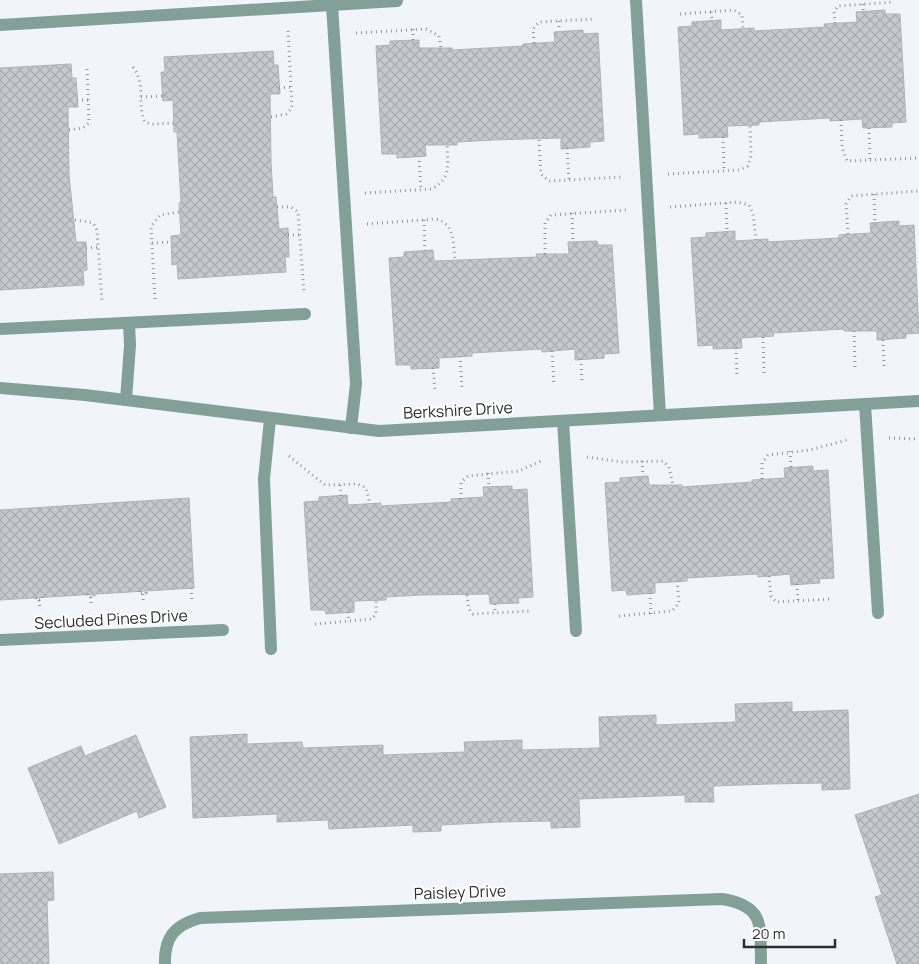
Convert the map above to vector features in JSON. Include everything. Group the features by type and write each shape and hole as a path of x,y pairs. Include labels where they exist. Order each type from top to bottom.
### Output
{"street":[{"path":"636,0 660,415"},
{"path":"0,26 397,1"},
{"path":"332,5 356,384 351,428"},
{"path":"0,329 306,314"},
{"path":"126,400 130,345 128,323"},
{"name":"Berkshire Drive","path":"0,388 126,400 378,431 919,401"},
{"path":"865,404 878,613"},
{"path":"270,419 264,479 271,649"},
{"path":"563,421 576,631"},
{"name":"Secluded Pines Drive","path":"0,640 223,630"},
{"name":"Paisley Drive","path":"165,964 166,942 172,931 185,922 200,918 722,899 737,902 751,908 758,920 761,964"}],"path":[{"path":"835,23 835,8 894,2"},
{"path":"863,4 863,12"},
{"path":"680,14 734,10 742,15 743,29"},
{"path":"712,12 712,20"},
{"path":"534,43 535,25 539,22 594,19"},
{"path":"559,21 559,31"},
{"path":"271,117 282,116 290,112 293,103 288,26"},
{"path":"350,33 426,28 436,32 439,36 441,48"},
{"path":"412,29 413,40"},
{"path":"134,67 140,77 145,122 174,123"},
{"path":"69,130 83,128 89,123 87,68"},
{"path":"279,88 292,87"},
{"path":"141,97 162,96"},
{"path":"77,100 89,100"},
{"path":"841,120 842,147 847,161 870,162 919,158"},
{"path":"662,174 724,171 744,168 750,162 750,125"},
{"path":"869,128 870,162"},
{"path":"723,137 724,171"},
{"path":"538,140 541,174 549,181 632,177"},
{"path":"359,194 432,189 447,177 447,145"},
{"path":"567,148 569,181"},
{"path":"419,156 421,190"},
{"path":"848,234 848,199 857,194 919,191"},
{"path":"874,194 875,223"},
{"path":"664,207 738,202 749,205 753,213 756,240"},
{"path":"726,203 727,231"},
{"path":"276,207 291,208 298,212 304,294"},
{"path":"545,254 544,228 547,218 551,215 632,209"},
{"path":"155,306 151,227 156,219 165,214 179,212"},
{"path":"572,213 573,242"},
{"path":"359,225 436,219 448,225 453,237 455,260"},
{"path":"74,220 93,223 97,230 102,308"},
{"path":"424,220 425,251"},
{"path":"288,235 300,235"},
{"path":"152,243 171,242"},
{"path":"86,248 98,247"},
{"path":"854,331 855,368"},
{"path":"763,337 764,373"},
{"path":"883,340 884,366"},
{"path":"736,348 737,375"},
{"path":"552,351 554,385"},
{"path":"460,356 462,390"},
{"path":"581,359 582,384"},
{"path":"434,368 435,391"},
{"path":"884,437 919,439"},
{"path":"762,479 764,458 773,453 819,448 850,440"},
{"path":"790,451 791,468"},
{"path":"285,452 319,483 325,485 358,484 366,488 370,504"},
{"path":"582,456 613,462 659,460 667,463 671,471 673,485"},
{"path":"461,499 460,486 464,478 488,473 520,471 546,458"},
{"path":"642,461 642,476"},
{"path":"488,473 489,487"},
{"path":"340,485 341,496"},
{"path":"769,576 772,599 781,603 831,599"},
{"path":"619,616 669,612 678,607 677,582"},
{"path":"797,584 798,601"},
{"path":"192,588 192,600"},
{"path":"142,592 143,603"},
{"path":"650,593 651,614"},
{"path":"91,595 91,606"},
{"path":"467,595 468,608 473,614 530,611"},
{"path":"39,598 40,609"},
{"path":"315,624 372,619 376,614 376,600"},
{"path":"495,604 495,613"},
{"path":"348,612 349,622"}],"building":[{"path":"885,10 885,14 900,14 906,122 892,123 892,127 863,128 862,119 830,121 830,118 759,122 759,125 727,126 728,137 699,138 699,134 684,135 678,27 692,26 692,22 721,20 721,30 754,28 754,31 825,27 824,24 857,22 856,12"},
{"path":"583,30 583,34 598,33 604,141 590,142 590,147 561,149 561,138 457,142 457,145 425,145 426,156 397,158 397,154 382,154 376,46 390,45 390,41 419,40 419,48 452,48 452,50 523,46 523,44 555,42 554,32"},
{"path":"273,51 274,65 278,65 280,94 270,94 273,197 276,197 279,229 288,228 289,257 285,257 286,272 178,279 177,264 172,265 171,236 181,235 177,132 174,132 173,100 163,101 161,72 165,72 164,57"},
{"path":"71,64 72,78 76,78 78,107 68,107 69,175 76,242 86,242 87,270 83,271 84,285 0,290 0,68"},
{"path":"899,221 899,226 914,225 919,333 906,334 906,338 877,340 877,331 844,331 844,329 773,333 774,336 741,338 742,348 713,349 713,345 698,346 691,238 706,237 706,233 735,231 735,241 768,239 768,242 839,238 839,235 871,233 870,223"},
{"path":"597,241 598,245 612,245 619,353 604,354 604,358 575,360 575,349 542,352 542,349 472,353 472,356 439,358 439,368 411,369 411,365 396,365 389,258 404,257 404,252 433,250 434,261 537,257 536,254 569,254 568,242"},
{"path":"813,466 813,471 828,470 834,578 819,579 820,583 791,585 790,574 758,577 758,574 687,578 687,581 655,583 655,593 627,595 626,590 612,591 605,483 620,482 620,478 648,476 649,485 682,485 682,487 752,482 752,480 785,478 784,468"},
{"path":"512,486 512,490 527,489 533,597 518,598 519,603 490,604 489,594 386,597 386,600 354,601 354,612 326,614 325,610 311,610 304,502 319,501 319,497 347,495 348,505 381,503 381,506 451,502 451,499 484,497 483,487"},
{"path":"189,498 194,588 0,600 0,510"},
{"path":"792,702 792,712 848,710 850,789 822,790 822,783 713,786 714,802 685,802 685,795 579,799 580,827 551,828 551,821 499,822 441,825 441,831 413,832 413,825 329,829 328,820 277,822 277,814 193,818 190,737 247,734 247,744 302,742 303,748 383,745 383,755 465,752 464,742 522,740 522,750 600,748 599,717 656,715 656,725 736,722 735,704"},
{"path":"136,735 166,807 139,818 137,811 59,844 28,768 81,746 85,756"},
{"path":"919,794 919,964 897,964 875,897 882,895 855,815"},
{"path":"53,872 54,900 47,901 49,964 0,964 0,874"}]}
